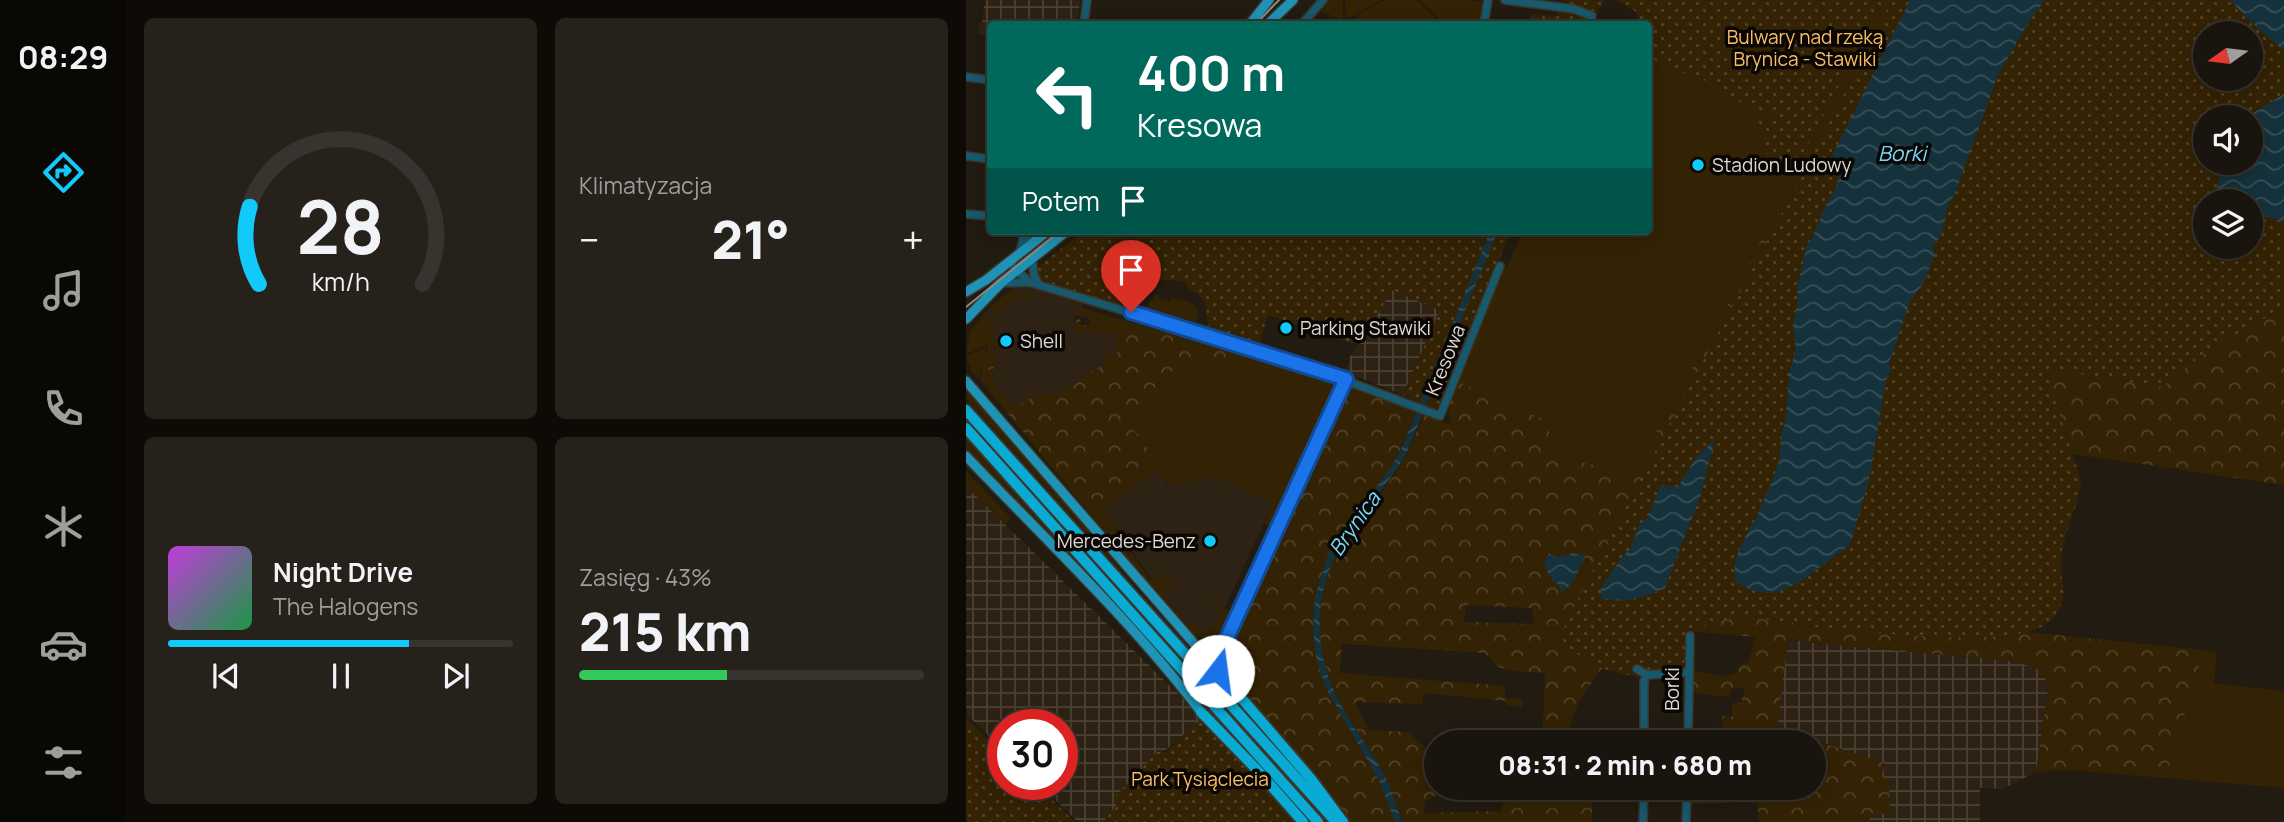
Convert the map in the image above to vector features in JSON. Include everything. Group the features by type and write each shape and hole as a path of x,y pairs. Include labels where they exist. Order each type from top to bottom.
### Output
{"highway":[{"path":"966,410 1336,822"},
{"path":"966,428 1318,822"},
{"path":"1218,671 1311,779 1343,822"},
{"path":"1201,712 1303,822"}],"main road":[{"path":"1252,21 1269,0"},
{"path":"1271,21 1293,0"},
{"path":"966,292 1042,235"},
{"path":"967,319 1001,283 1062,235"},
{"path":"966,374 978,394"},
{"path":"966,381 1218,671"},
{"path":"966,456 1109,604 1178,681 1201,712"}],"street":[{"path":"1084,21 1087,0"},
{"path":"1305,21 1323,0"},
{"path":"1484,21 1488,0"},
{"path":"1505,0 1574,9 1592,16"},
{"path":"966,77 987,80"},
{"path":"966,156 987,159"},
{"path":"966,214 987,216"},
{"path":"1021,249 1022,235"},
{"path":"1021,249 1036,235"},
{"path":"1032,258 1034,275 1039,285"},
{"path":"1009,261 1029,282"},
{"name":"Kresowa","path":"1029,282 1346,379 1440,416 1500,266"},
{"path":"1001,283 1029,282"},
{"path":"1218,671 1223,645 1346,379"},
{"name":"Borki","path":"1688,730 1690,636"},
{"path":"1200,651 1214,651 1223,645"},
{"path":"1637,669 1647,675 1688,672"},
{"name":"Borki","path":"1644,730 1644,681 1647,675"},
{"path":"1643,822 1644,800"},
{"path":"1686,822 1687,800"}],"shaded area":[{"path":"985,0 1080,0 1077,21 987,21 987,35 978,34 979,23 982,23"},
{"path":"1035,269 1046,283 1088,296 1075,315 1077,332 1117,332 1117,353 1062,392 1033,397 1013,408 993,382 995,348 987,345 992,334 985,312"},
{"path":"1392,290 1440,310 1403,395 1345,372 1350,357"},
{"path":"1156,471 1168,486 1216,477 1273,503 1212,636 1183,624 1102,509"},
{"path":"966,486 1203,718 1139,773 1109,822 1078,822 1055,800 1078,800 1078,709 987,709 987,734 966,714"},
{"path":"1788,639 2014,661 2038,669 2049,684 2036,772 2003,789 1980,788 1980,822 1869,822 1871,812 1890,813 1881,776 1885,764 1826,744 1826,730 1786,730 1777,727"}],"green space":[{"path":"1329,0 1343,0 1343,21 1321,11"},
{"path":"1345,0 1381,0 1350,18 1346,17"},
{"path":"1384,0 1416,0 1439,21 1372,21 1356,19 1358,15"},
{"path":"1419,0 1485,2 1482,21 1441,21"},
{"path":"1562,0 1604,0 1594,21 1529,21 1532,14 1557,16 1558,10 1566,11 1567,2"},
{"name":"Bulwary nad rzeką Brynica - Stawiki","path":"1615,0 1884,0 1791,177 1773,165 1758,121 1775,119 1775,111 1754,112 1720,88 1665,67 1652,58 1652,21 1640,21 1635,11"},
{"path":"1884,0 1910,0 1813,236 1772,216 1730,301 1636,467 1598,466 1561,456 1553,437 1459,382 1501,273 1509,263 1520,235 1652,235 1652,47 1882,4"},
{"path":"1892,0 2284,0 2284,310 2252,324 2193,362 2162,387 2050,369 2049,382 2081,480 2061,557 2063,598 2057,613 2043,626 2005,636 1954,637 1836,630 1765,619 1730,619 1696,630 1681,671 1673,676 1639,678 1604,669 1580,655 1564,652 1563,631 1567,621"},
{"path":"2230,0 2252,21 2213,21"},
{"path":"2263,31 2284,51 2263,69"},
{"path":"2193,46 2193,91 2236,91 2219,105 2193,105 2193,175 2205,175 2205,189 2193,189 2193,259 2263,259 2263,237 2284,222 2284,485 2066,453 2014,622 2016,635 2026,632 2204,650 2167,774 2067,770 2036,772 2049,684 2038,669 2014,661 1788,639 1777,727 1786,730 1716,730 1717,727 1723,727 1722,716 1732,717 1732,703 1741,703 1745,688 1733,687 1729,697 1691,693 1691,670 1726,677 1736,673 1742,663 1748,664 1755,637 1687,631 1610,661 1598,673 1579,702 1570,730 1541,730 1545,673 1498,667 1485,653 1342,644 1340,673 1505,686 1505,698 1523,699 1522,707 1507,705 1505,701 1424,693 1422,704 1355,702 1369,730 1408,732 1424,746 1424,800 1427,800 1424,813 1502,811 1502,800 1592,800 1592,822 1402,822 1383,772 1348,716 1330,680 1321,645 1320,610 1334,559 1400,466 1424,413 1448,424 1451,420 1449,405 1459,382 1540,418 1553,437 1561,456 1598,466 1636,467 1730,301 1773,215 1799,227 1906,406","holes":["1466,605 1532,608 1534,624 1464,622"]},
{"path":"1079,235 1509,235 1436,411 1403,395 1440,310 1392,290 1360,344 1268,315 1260,342 1254,348 1227,340 1213,332 1207,321 1206,305 1196,293 1186,287 1187,283 1165,280 1144,285 1138,305 1129,309 1046,283 1037,275 1035,269"},
{"path":"1008,291 1034,293 1033,296 1025,298 1024,294 1018,295 1018,299 1012,303 1010,301 1010,305 994,315 991,307"},
{"path":"1156,295 1160,295 1159,299 1170,302 1172,297 1190,302 1199,310 1196,322 1148,309 1149,302"},
{"path":"1078,308 1141,325 1126,329 1121,325 1090,325 1089,318 1075,315"},
{"path":"985,312 991,325 992,341 1004,346 1004,350 989,345 990,340 987,345 966,354 970,331"},
{"path":"1076,319 1080,319 1081,325 1121,325 1126,329 1141,325 1182,337 1188,347 1201,350 1226,346 1230,351 1229,357 1216,373 1205,356 1167,374 1142,402 1141,412 1130,425 1162,467 1092,516 990,392 987,350 989,345 995,348 993,382 1013,408 1033,397 1062,392 1105,363 1105,355 1109,353 1109,357 1113,357 1113,353 1117,353 1117,332 1077,332"},
{"path":"1182,337 1225,346 1201,350 1188,347"},
{"path":"986,347 990,392 980,380 984,357 979,379 971,370 966,356"},
{"path":"1226,347 1334,380 1337,384 1283,507 1275,523 1271,525 1264,524 1273,503 1216,477 1169,486 1156,471 1162,467 1130,425 1135,422 1133,419 1142,402 1167,374 1205,356 1215,372"},
{"path":"966,385 1103,546 1128,579 966,398"},
{"path":"1350,387 1417,410 1395,461 1327,556 1317,589 1313,617 1316,657 1325,687 1379,780 1395,822 1350,822 1223,671 1221,655 1345,391"},
{"path":"966,438 1109,598 1088,580 966,450"},
{"path":"990,443 1329,822 1324,822 988,445"},
{"path":"966,471 1010,517 1006,525 966,486"},
{"path":"1102,509 1150,580 1162,572 1175,589 1170,590 1166,598 1177,613 1185,617 1184,621 1211,633 1221,613 1205,606 1206,603 1217,609 1221,606 1228,611 1231,616 1221,638 1194,637 1092,516"},
{"path":"2204,650 2217,652 2214,683 2284,691 2284,788 2067,770 2167,774"},
{"path":"966,718 987,738 987,800 1052,800 1075,822 966,822"},
{"name":"Park Tysiąclecia","path":"1200,720 1300,822 1103,822 1118,803 1114,798 1157,752 1166,752"},
{"path":"1826,744 1885,764 1881,776 1889,780 1890,814 1871,813 1869,822 1758,822 1758,802 1691,804 1691,800 1826,800"}],"water":[{"name":"Borki","path":"1910,0 2045,0 1998,75 1954,196 1948,205 1942,234 1932,248 1935,251 1929,270 1911,299 1889,363 1891,370 1886,380 1869,480 1850,545 1800,582 1778,592 1751,590 1736,582 1736,562 1779,461 1790,369 1796,350 1793,326 1804,250 1837,186 1840,162 1832,156"},
{"path":"2230,0 2284,0 2284,51 2263,32 2263,21 2250,21"},
{"path":"2284,94 2284,222 2263,216 2263,189 2217,189 2220,175 2263,175 2263,107"},
{"name":"Brynica","path":"1488,235 1496,235 1407,452 1337,553 1324,587 1321,641 1329,677 1341,705 1386,778 1402,822 1395,822 1379,780 1325,687 1316,657 1313,628 1315,597 1327,556 1395,461"},
{"path":"1715,439 1700,497 1665,588 1634,599 1601,598 1601,588 1630,549 1640,524 1647,519 1661,485 1678,487 1695,459"},
{"path":"1549,553 1556,558 1573,553 1586,554 1572,584 1561,592 1544,564"}],"tram line":[{"path":"1259,21 1279,0"},
{"path":"966,307 1055,235"}],"place":[{"name":"Stadion Ludowy","path":"1698,165"},
{"name":"Parking Stawiki","path":"1286,328"},
{"name":"Shell","path":"1006,341"},
{"name":"Mercedes-Benz","path":"1210,541"}],"route":[{"path":"1131,312 1346,379 1220,653 1218,671"}]}
